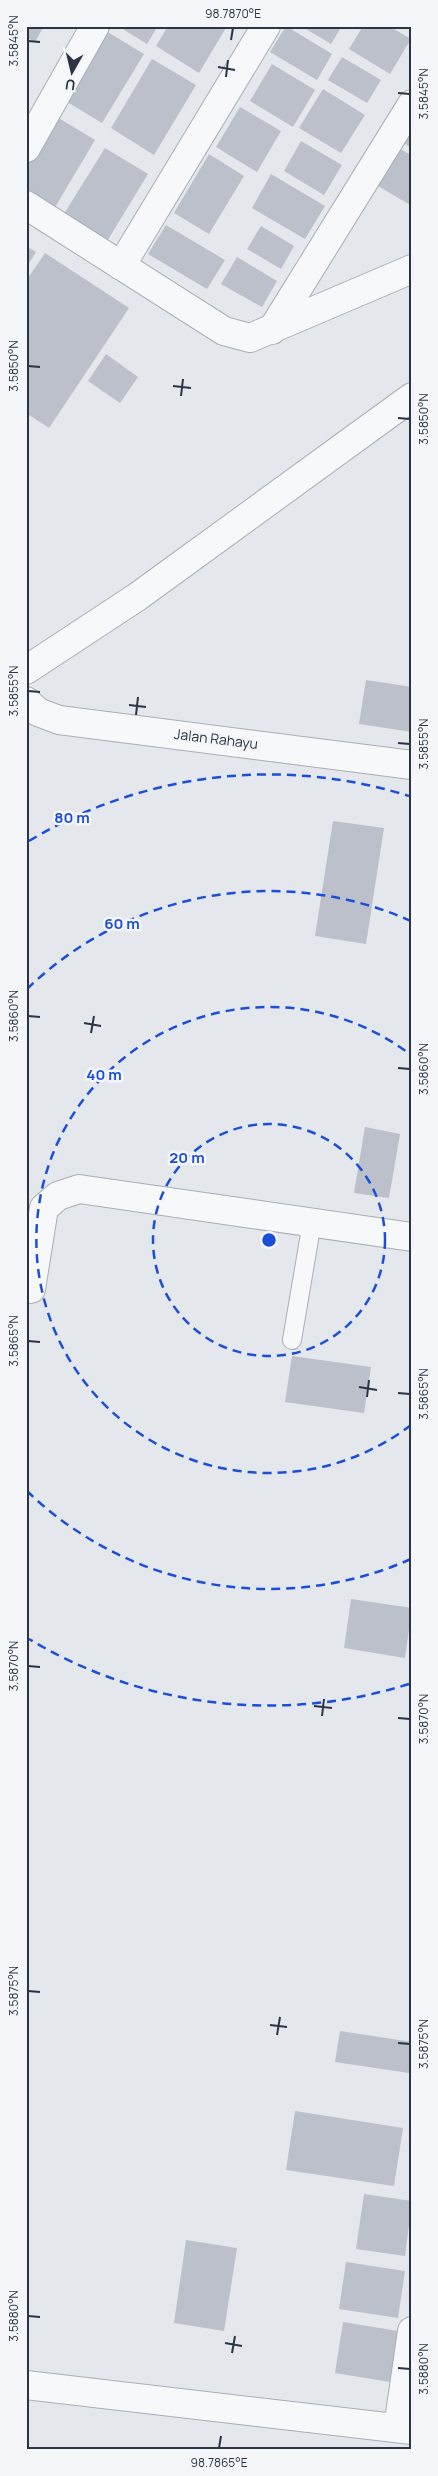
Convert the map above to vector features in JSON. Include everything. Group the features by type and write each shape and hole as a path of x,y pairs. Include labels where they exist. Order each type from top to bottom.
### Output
{"street":[{"path":"26,148 95,26"},
{"path":"121,266 266,26"},
{"path":"272,330 412,104"},
{"path":"26,205 224,331 250,338 412,269"},
{"path":"26,670 137,597 412,397"},
{"name":"Jalan Rahayu","path":"26,701 38,712 60,720 412,765"},
{"path":"31,1289 44,1208 58,1196 79,1189 412,1237"},
{"path":"26,2384 405,2428 412,2331"}],"lane":[{"path":"292,1340 312,1222"}],"building":[{"path":"26,26 44,26 35,42 26,37"},
{"path":"118,26 158,26 147,44"},
{"path":"168,26 227,26 199,73 156,46"},
{"path":"286,26 332,54 317,80 270,52"},
{"path":"301,26 342,26 331,44"},
{"path":"363,26 389,26 411,39 390,74 349,49"},
{"path":"101,28 144,54 102,123 59,97"},
{"path":"342,57 381,80 367,103 328,80"},
{"path":"152,59 196,85 154,155 111,128"},
{"path":"272,64 315,90 293,127 250,101"},
{"path":"323,89 365,115 341,153 299,128"},
{"path":"240,107 281,131 257,172 216,147"},
{"path":"412,110 412,148 395,138"},
{"path":"52,114 95,140 54,209 26,193 26,156"},
{"path":"301,141 342,165 324,195 284,171"},
{"path":"396,146 412,156 412,206 373,183"},
{"path":"105,148 148,174 106,243 62,217"},
{"path":"209,154 244,176 209,234 174,213"},
{"path":"271,174 325,206 305,239 252,208"},
{"path":"166,225 225,260 207,289 148,254"},
{"path":"261,226 294,246 281,269 247,249"},
{"path":"26,246 36,252 26,268"},
{"path":"45,253 129,308 49,428 26,413 26,281"},
{"path":"237,257 277,281 262,307 221,284"},
{"path":"106,354 138,377 120,403 88,381"},
{"path":"366,680 412,687 412,732 359,724"},
{"path":"333,821 384,828 366,944 315,936"},
{"path":"365,1127 400,1134 389,1198 354,1193"},
{"path":"292,1356 371,1367 364,1413 285,1402"},
{"path":"351,1599 412,1608 405,1658 344,1648"},
{"path":"340,2031 412,2042 409,2073 335,2062"},
{"path":"295,2111 403,2128 394,2186 286,2170"},
{"path":"364,2194 412,2201 405,2256 356,2249"},
{"path":"186,2240 237,2248 224,2331 174,2323"},
{"path":"346,2262 405,2271 398,2318 339,2309"},
{"path":"343,2322 398,2331 390,2382 335,2373"}]}
